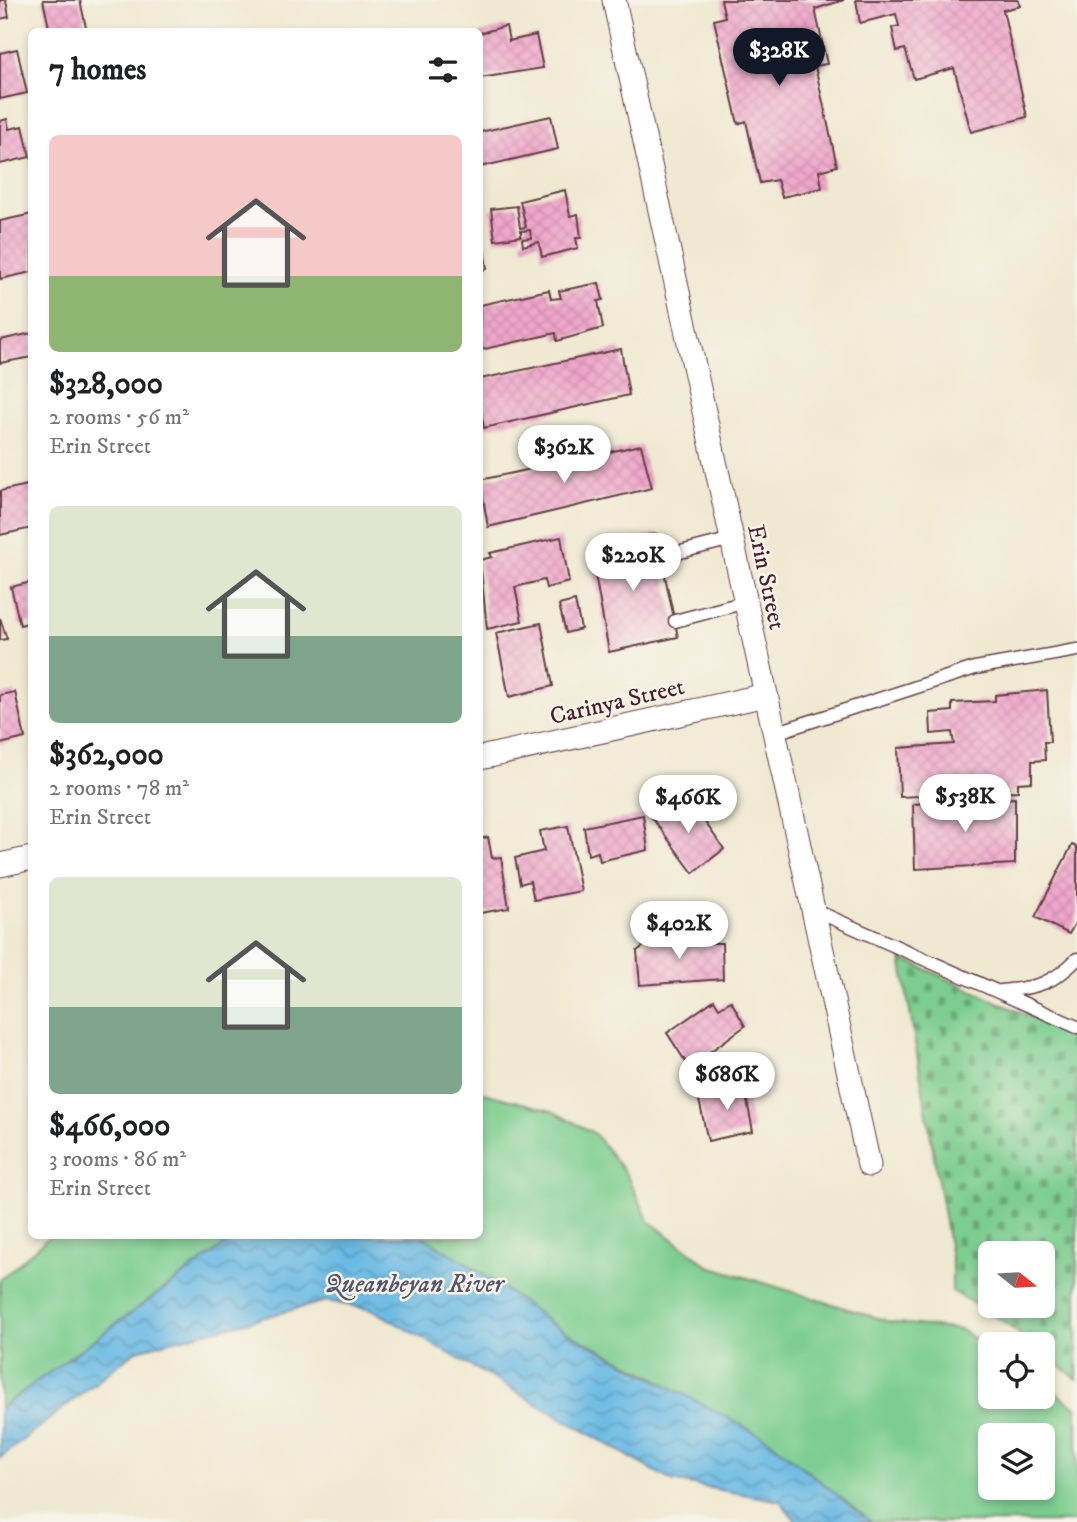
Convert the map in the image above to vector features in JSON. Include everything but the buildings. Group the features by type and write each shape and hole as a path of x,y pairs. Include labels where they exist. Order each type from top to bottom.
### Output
{"street":[{"name":"Erin Street","path":"614,0 869,1165"},
{"name":"Carinya Street","path":"483,757 766,695"},
{"path":"0,865 28,859"}],"lane":[{"path":"661,557 732,539"},
{"path":"675,621 746,602"},
{"path":"775,733 975,668 1077,650"},
{"path":"814,911 1077,1027"},
{"path":"997,992 1032,988 1061,975 1077,959"}],"green space":[{"path":"901,958 1077,1038 1077,1379 1055,1362 1055,1332 1016,1332 998,1318 1055,1318 1055,1241 978,1241 978,1306 952,1291 952,1264"},
{"path":"483,1093 552,1111 594,1133 626,1174 649,1221 709,1266 890,1322 961,1330 978,1341 978,1409 1055,1409 1055,1392 1077,1408 1077,1522 871,1522 853,1507 654,1377 560,1329 465,1262 426,1239 483,1239"},
{"path":"47,1239 235,1239 0,1408 0,1280"}],"water":[{"name":"Queanbeyan River","path":"426,1239 465,1262 560,1329 768,1439 871,1522 797,1522 780,1501 672,1481 373,1310 327,1301 137,1350 0,1458 0,1408 232,1240"}]}
